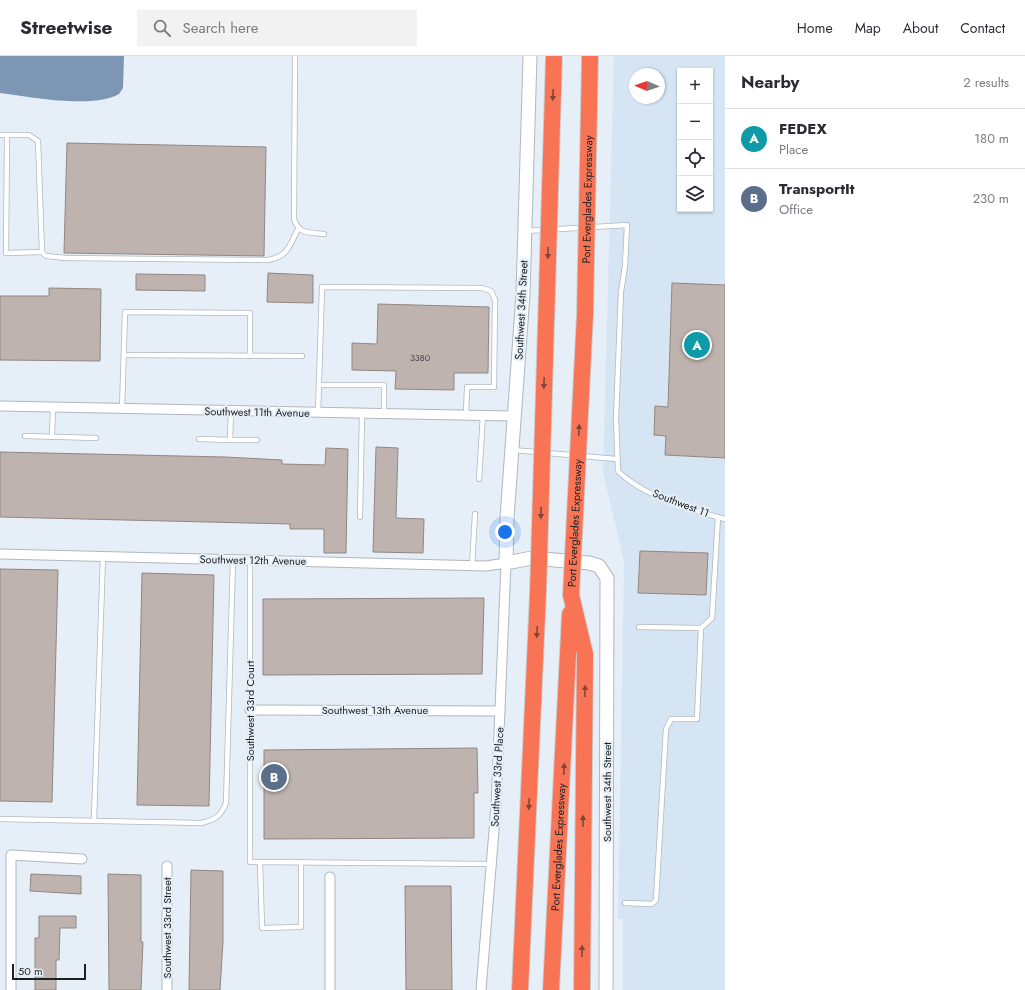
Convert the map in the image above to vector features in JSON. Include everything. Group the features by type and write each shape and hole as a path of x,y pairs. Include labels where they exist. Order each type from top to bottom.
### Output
{"highway":[{"path":"520,990 538,593 554,56"},
{"name":"Port Everglades Expressway","path":"551,990 562,797 585,314 590,56"},
{"path":"571,595 585,654 582,990"},
{"path":"510,990 523,940"}],"street":[{"name":"Southwest 34th Street","path":"530,56 520,340 507,518 506,563 532,558 594,564 603,569 606,574 608,583 606,990"},
{"name":"Southwest 11th Avenue","path":"0,406 514,416"},
{"name":"Southwest 12th Avenue","path":"0,554 472,566 486,566 506,563"},
{"name":"Southwest 33rd Place","path":"481,990 492,864 506,563"},
{"name":"Southwest 13th Avenue","path":"250,710 500,711"},
{"path":"11,990 11,856 82,859"},
{"name":"Southwest 33rd Street","path":"166,990 167,866"},
{"path":"330,877 330,990"}],"lane":[{"path":"295,56 294,219 298,229 302,231 324,234"},
{"path":"0,135 28,135 38,141 42,252 46,256 66,258 268,260 282,256 288,250 298,229"},
{"path":"7,135 6,254 42,252"},
{"path":"512,450 616,459 621,292 625,266 627,225 525,231"},
{"path":"318,413 322,287 482,288 490,291 495,300 494,387 467,387 466,415"},
{"path":"122,409 126,312 250,313 250,356"},
{"path":"124,356 302,356"},
{"path":"319,385 384,385 384,414"},
{"path":"52,436 53,407"},
{"path":"230,440 231,411"},
{"path":"360,517 362,414"},
{"path":"479,480 483,416"},
{"path":"25,436 96,438"},
{"path":"199,439 257,440"},
{"name":"Southwest 11","path":"616,459 618,471 625,478 661,498 725,519"},
{"path":"472,566 475,514"},
{"path":"639,627 701,628 712,618 718,517"},
{"path":"94,820 103,556"},
{"path":"0,819 201,823 214,820 222,812 226,803 233,560"},
{"name":"Southwest 33rd Court","path":"250,560 250,862 260,862"},
{"path":"625,903 652,904 656,900 666,729 672,719 697,719 701,628"},
{"path":"301,862 301,927 262,928 260,862 301,862 492,864"}],"shaded area":[{"path":"614,56 725,56 725,990 623,990 623,919 618,919 624,562 603,472"}],"water":[{"path":"0,56 124,56 123,88 119,94 93,101 61,101 0,93"}],"building":[{"path":"67,143 266,147 264,256 64,253"},
{"path":"268,273 313,275 313,303 267,302"},
{"path":"136,274 205,275 205,291 136,290"},
{"path":"672,283 725,285 725,458 665,455 666,436 654,435 655,406 668,407"},
{"path":"49,288 101,289 100,361 0,360 0,296 49,296"},
{"path":"378,304 489,307 488,373 454,373 454,390 395,389 396,371 352,370 352,343 377,344"},
{"path":"376,447 398,448 396,518 424,519 423,553 373,552"},
{"path":"326,448 348,449 346,553 324,553 324,529 290,529 290,524 0,517 0,452 225,457 282,460 282,464 325,465"},
{"path":"640,551 708,553 706,595 638,593"},
{"path":"0,569 58,570 52,802 0,801"},
{"path":"142,573 214,575 209,806 137,805"},
{"path":"484,598 482,674 263,675 263,599"},
{"path":"477,748 478,793 474,793 474,838 264,839 264,750"},
{"path":"191,870 223,871 223,941 220,990 189,990"},
{"path":"31,874 81,876 81,894 30,891"},
{"path":"108,874 141,875 141,942 143,942 141,990 109,990"},
{"path":"405,886 451,886 452,990 406,990"},
{"path":"39,916 76,916 76,928 60,928 59,960 56,960 56,990 35,990 35,938 39,938"}],"place":[{"name":"FEDEX","path":"697,345"},
{"name":"TransportIt","path":"274,777"}]}
